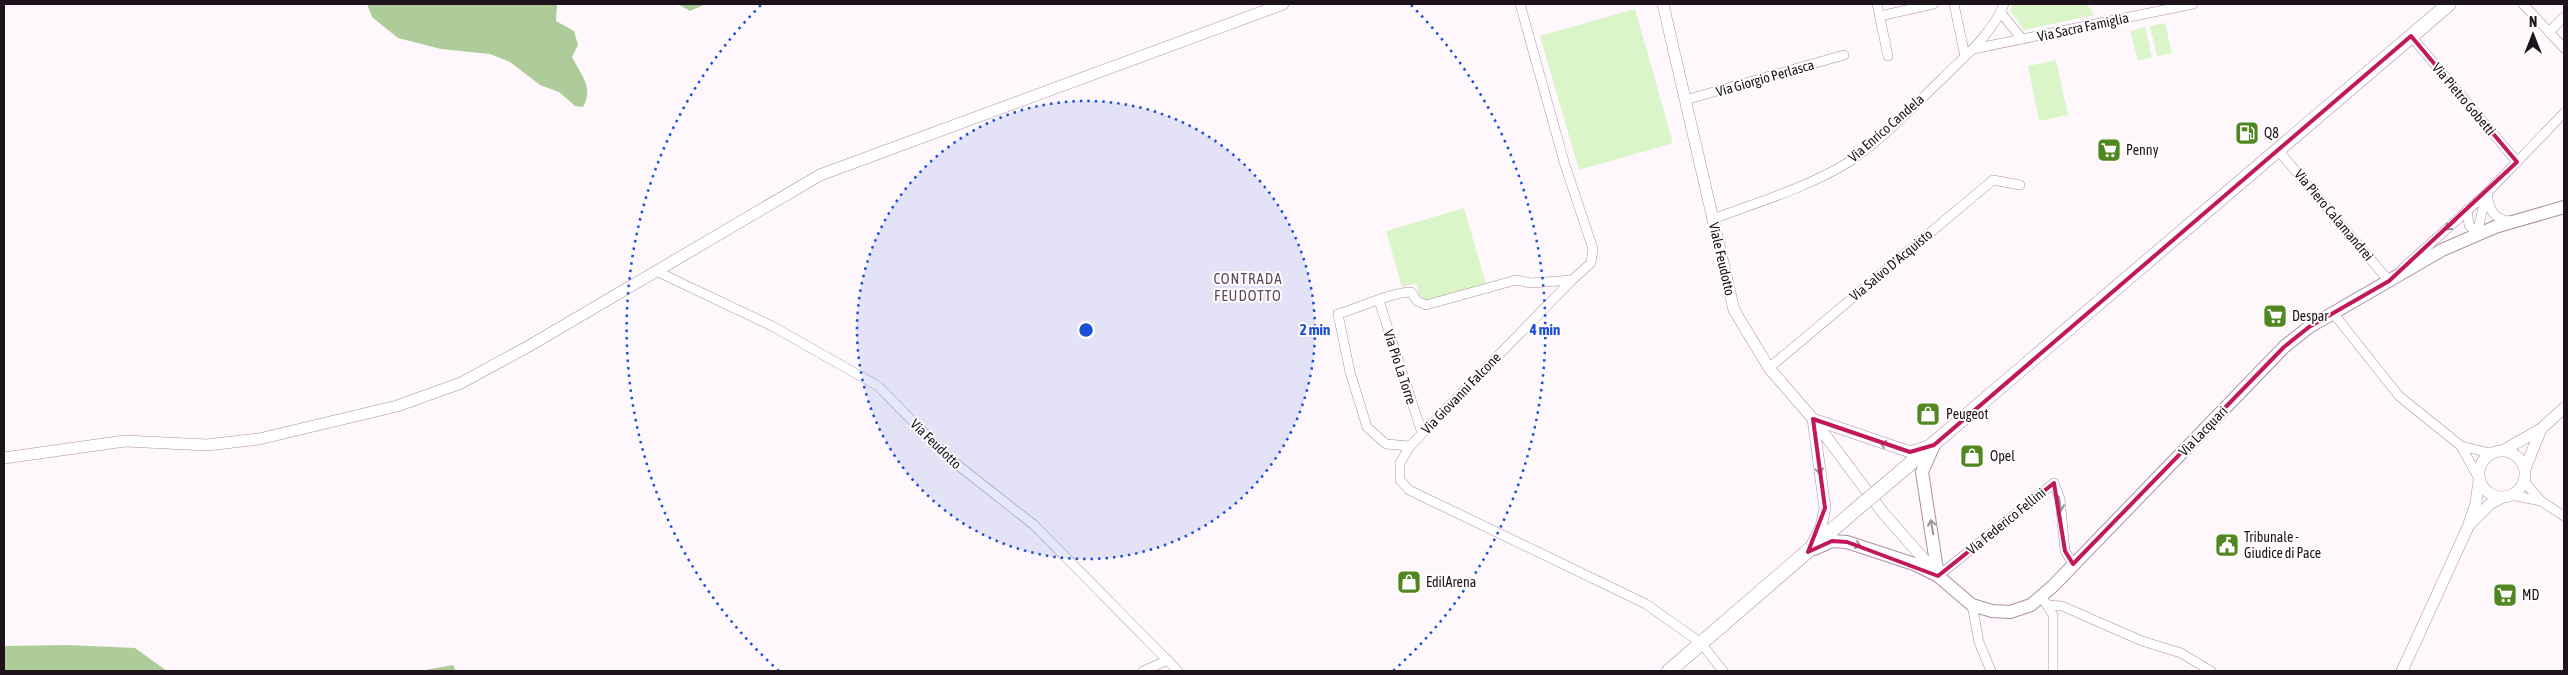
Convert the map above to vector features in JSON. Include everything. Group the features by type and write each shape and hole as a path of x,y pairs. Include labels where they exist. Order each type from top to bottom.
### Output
{"main road":[{"path":"1668,671 2411,36 2442,6"},
{"name":"Via Lacquari","path":"1938,576 1972,605 1992,611 2010,612 2044,600 2073,564 2284,347 2309,327 2389,280 2477,234 2564,207"},
{"path":"1934,445 1922,472 1938,576"},
{"path":"1808,552 1832,541 1847,542 1914,564 1938,576"}],"street":[{"path":"4,458 125,441 208,445 259,439 397,406 461,383 484,371 820,175 1283,4"},
{"name":"Via Giovanni Falcone","path":"1520,4 1565,165 1593,250 1591,264 1572,280 1410,446 1400,463 1400,480 1409,490 1646,604 1701,643 1723,671"},
{"name":"Viale Feudotto","path":"1663,4 1734,310 1769,368 1859,477 1884,514"},
{"path":"1878,4 1888,56"},
{"path":"1880,16 1933,4"},
{"path":"1954,4 1969,53"},
{"name":"Via Enrico Candela","path":"1713,219 1814,181 1848,162 1889,129 1969,53 1988,33 2001,13 2004,4"},
{"name":"Via Sacra Famiglia","path":"1969,53 2193,4"},
{"path":"2523,4 2564,48"},
{"path":"2001,13 2022,40"},
{"path":"2549,32 2564,17"},
{"name":"Via Pietro Gobetti","path":"2411,36 2517,162"},
{"name":"Via Giorgio Perlasca","path":"1685,100 1844,55"},
{"path":"2389,280 2487,193 2564,113"},
{"name":"Via Piero Calamandrei","path":"2278,150 2389,280"},
{"name":"Via Salvo D'Acquisto","path":"1769,368 1993,180 2020,185"},
{"path":"2487,193 2494,216 2500,219 2516,221"},
{"path":"2477,234 2487,193"},
{"path":"2467,210 2469,224 2477,234"},
{"name":"Via Feudotto","path":"656,271 772,326 878,386 950,459 1034,525 1178,671"},
{"path":"1410,446 1386,444 1367,427 1350,372 1338,314 1379,301 1399,292 1411,292 1417,301 1426,305 1516,280 1532,283 1572,280"},
{"name":"Via Pio La Torre","path":"1379,301 1422,433"},
{"path":"2333,313 2399,396 2461,446 2485,491 2541,501"},
{"path":"2461,446 2490,453 2504,450 2541,429 2564,408"},
{"path":"1808,552 1821,527 1825,508 1813,419 1910,452 1934,445"},
{"path":"2468,526 2490,504 2516,492 2524,481 2525,469 2541,429"},
{"path":"2504,450 2517,456 2525,469"},
{"path":"2402,671 2468,526 2476,503 2480,463 2490,453"},
{"path":"2524,481 2541,501 2564,516"},
{"name":"Via Federico Fellini","path":"1938,576 2054,483 2060,499 2065,551 2073,564"},
{"name":"Via Lacquari","path":"1884,514 1938,576"},
{"path":"2044,600 2053,615 2053,671"},
{"path":"2044,600 2142,641 2181,653 2211,671"},
{"path":"1972,605 1979,642 1991,671"},
{"path":"1143,671 1168,660"}],"highlighted area":[{"path":"2411,36 2517,162 2389,281 2309,327 2284,347 2073,564 2065,551 2054,483 1938,576 1847,542 1832,541 1808,552 1825,508 1813,419 1910,452 1934,445"}],"green space":[{"path":"367,4 557,4 556,21 574,31 578,45 572,57 587,87 586,100 583,107 575,106 559,92 540,85 510,62 490,54 441,49 398,38 372,17"},
{"path":"678,4 706,4 690,11"},
{"path":"2012,4 2087,4 2094,15 2024,30 2010,11"},
{"path":"1635,9 1673,143 1579,170 1540,36"},
{"path":"2165,23 2172,53 2157,56 2150,26"},
{"path":"2145,27 2152,57 2138,61 2130,31"},
{"path":"2056,60 2068,115 2039,121 2028,66"},
{"path":"1464,208 1486,284 1426,301 1419,295 1416,283 1402,287 1386,231"},
{"path":"68,645 135,648 167,671 4,671 4,646"},
{"path":"453,665 456,671 420,671"}],"place":[{"name":"Q8","path":"2247,133"},
{"name":"Penny","path":"2109,150"},
{"name":"Despar","path":"2275,316"},
{"name":"Peugeot","path":"1928,414"},
{"name":"Opel","path":"1972,456"},
{"name":"Tribunale - Giudice di Pace","path":"2227,545"},
{"name":"EdilArena","path":"1409,582"},
{"name":"MD","path":"2505,595"}],"district":[{"name":"CONTRADA FEUDOTTO","path":"1248,288"}]}
